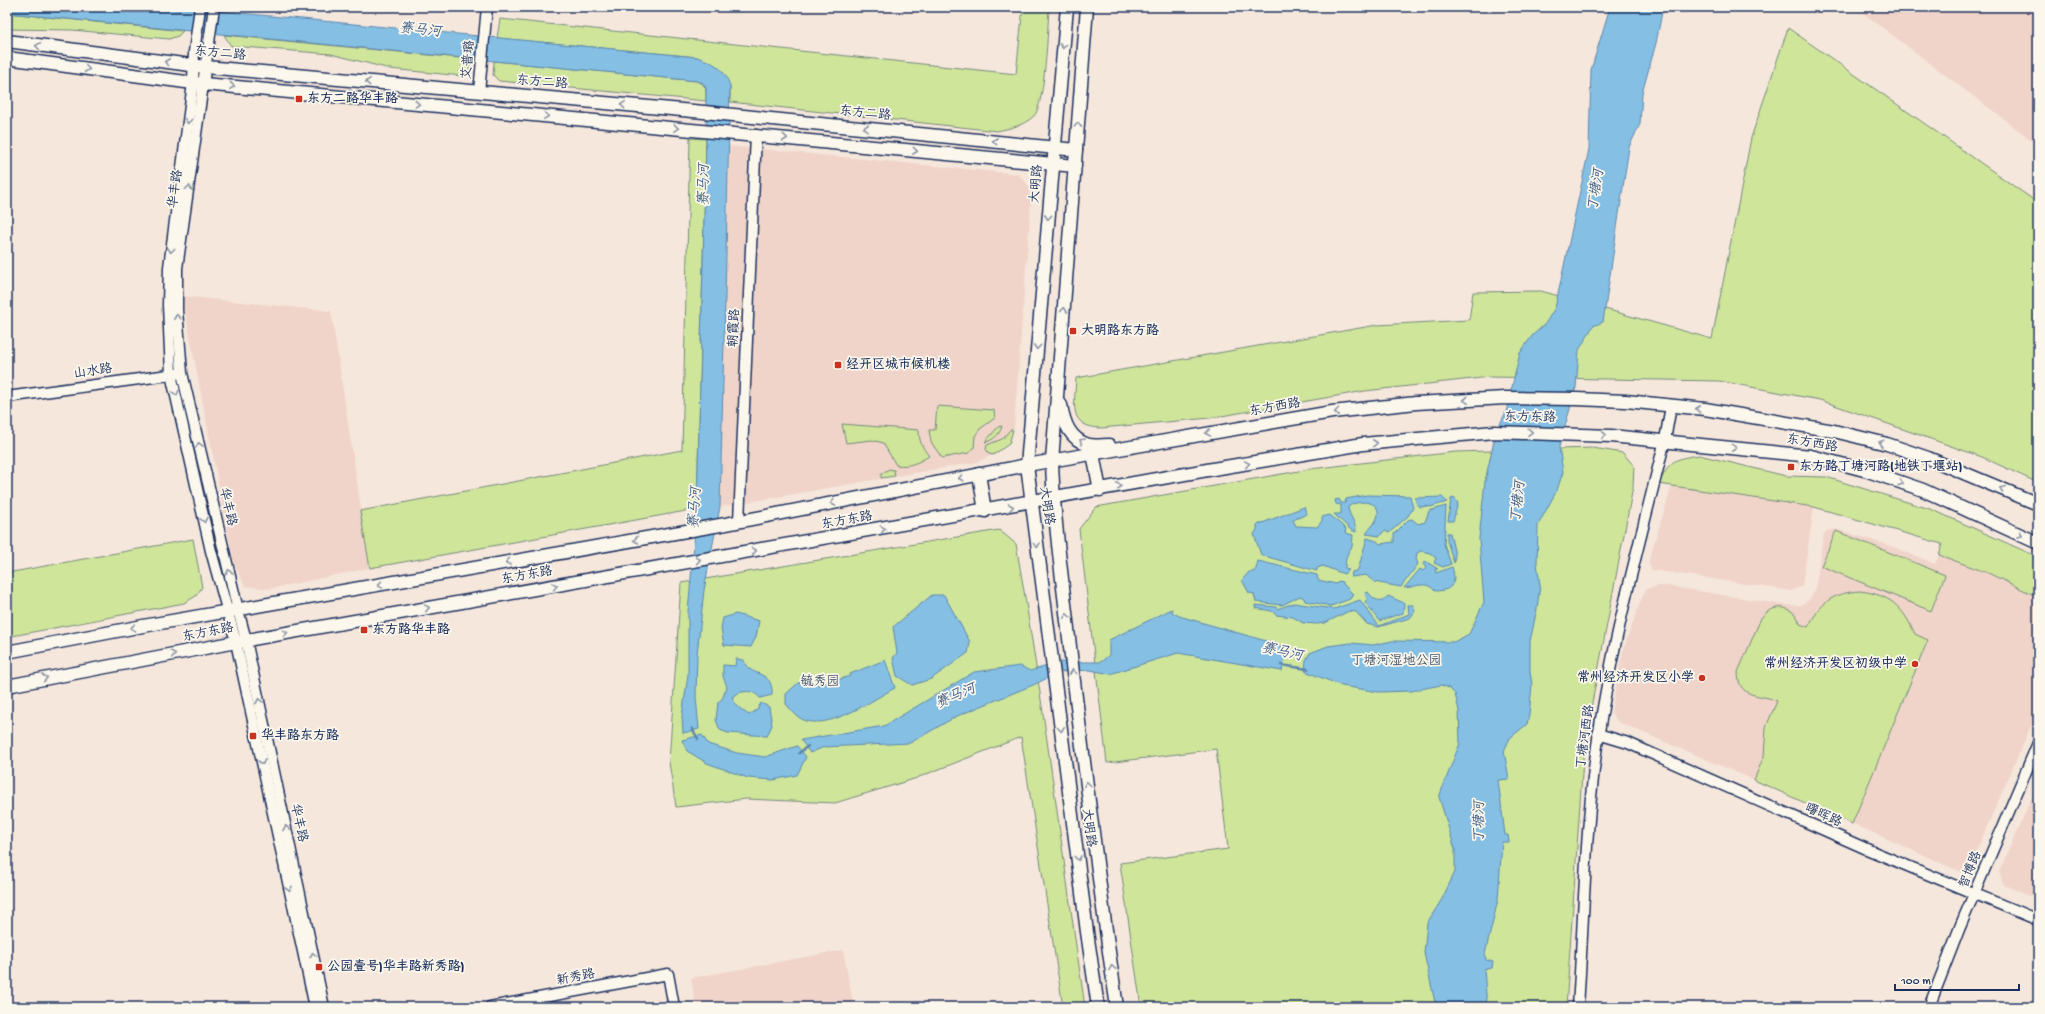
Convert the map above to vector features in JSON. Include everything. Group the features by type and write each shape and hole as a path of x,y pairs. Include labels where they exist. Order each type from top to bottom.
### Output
{"main road":[{"name":"大明路","path":"1066,7 1027,464 1098,1007"},
{"name":"大明路","path":"1087,7 1052,461 1053,498 1075,689 1117,1007"},
{"name":"东方二路","path":"7,41 206,67 704,112 1076,150"},
{"path":"7,58 198,83 1075,166"},
{"path":"1018,144 1046,138 1057,116"},
{"path":"1024,162 1043,171 1047,178 1050,196"},
{"path":"1058,382 1063,420 1071,434 1089,445 1148,444"},
{"name":"东方东路","path":"1505,398 1576,399"},
{"name":"东方西路","path":"1052,461 1332,412 1416,403 1505,398"},
{"name":"东方西路","path":"1576,399 1626,401 1705,409 1834,431 1887,444 1928,458 2038,504"},
{"name":"东方东路","path":"1100,490 1363,444 1494,432 1565,433"},
{"name":"东方西路","path":"1565,433 1665,440 1810,456 1868,471 1923,490 2038,543"},
{"path":"1053,498 1100,490 1093,454"},
{"name":"东方东路","path":"7,652 726,524 1027,464 1052,461"},
{"path":"979,474 985,511"},
{"name":"东方东路","path":"7,686 241,641 1032,503 1053,498"}],"street":[{"name":"华丰路","path":"200,7 193,65 198,83 177,268 177,310 182,373 232,611"},
{"name":"华丰路","path":"214,7 206,67 198,83 169,267 168,305 171,374 241,641 324,1007"},
{"name":"艾普璐","path":"479,92 487,7"},
{"name":"朝霞路","path":"739,521 756,135"},
{"name":"山水路","path":"7,397 182,373"},
{"name":"丁塘河西路","path":"1578,1007 1582,912 1598,734 1609,668 1665,440 1671,406"},
{"name":"华丰路","path":"241,641 315,1007"},
{"name":"曙晖路","path":"1598,734 1628,743 1869,850 2038,920"},
{"name":"智博路","path":"1929,1007 2038,743"},
{"name":"新秀路","path":"490,1007 668,974 674,1007"}],"shaded area":[{"path":"1855,7 2038,7 2038,145"},
{"path":"729,146 1018,174 1032,189 1014,427 1009,444 993,455 977,462 720,507"},
{"path":"182,296 331,311 370,568 269,589 245,586 234,564"},
{"path":"1672,486 1814,507 1802,586 1791,591 1652,570 1648,563"},
{"name":"常州经济开发区初级中学","path":"1836,529 1894,547 1935,564 1939,555 1988,573 2038,597 2038,710 1968,870 1959,871 1754,780 1618,722 1611,713 1622,654 1646,589 1658,586 1668,586 1785,605 1800,605 1808,601 1815,591 1823,537 1826,531"},
{"path":"2038,783 2038,900 2004,885 1999,872"},
{"path":"843,950 854,1007 696,1007 691,978"}],"green space":[{"path":"1023,7 1049,7 1047,47 1041,97 1038,109 1034,116 1017,126 997,131 730,102 730,86 697,57 497,38 500,19 1016,74"},
{"path":"7,13 183,31 178,36 169,39 72,30 7,29"},
{"path":"1788,28 2038,203 2038,483 1982,457 1820,400 1719,381 1490,377 1365,391 1210,418 1101,428 1090,427 1078,418 1075,412 1076,378 1377,325 1469,320 1473,292 1541,291 1712,339 1751,138"},
{"path":"224,35 470,59 469,70 463,76 390,69 331,54 231,46"},
{"path":"494,61 697,81 703,84 705,88 706,101 499,81 493,75"},
{"path":"690,138 706,139 697,509 370,568 360,511 682,450"},
{"path":"937,406 994,410 995,418 980,429 975,436 974,448 969,453 942,458 931,442 929,430 935,430"},
{"path":"842,424 919,430 921,444 929,456 913,464 896,465 883,443 872,440 846,443"},
{"path":"1002,426 996,437 985,442 998,427"},
{"path":"1010,430 1013,430 1009,444 993,455 989,454 986,449 987,445 1002,439"},
{"name":"丁塘河湿地公园","path":"1593,448 1623,453 1634,466 1633,487 1584,745 1566,1007 1141,1007 1120,863 1228,849 1216,749 1107,763 1079,529 1096,507 1310,469 1455,452"},
{"path":"1699,455 1786,476 1826,477 1933,510 2038,557 2038,597 1988,573 1939,555 1942,544 1814,507 1659,484 1666,470 1673,462 1683,458"},
{"path":"889,469 894,470 895,476 881,478 881,474"},
{"name":"毓秀园","path":"999,530 1016,544 1044,717 1085,1007 1063,1007 1021,737 914,779 835,803 746,799 676,807 669,762 681,583"},
{"path":"1836,531 1945,575 1931,611 1821,566"},
{"path":"193,539 202,587 196,596 184,603 7,637 7,573"},
{"path":"1860,591 1880,595 1888,599 1900,609 1915,634 1928,640 1852,824 1754,780 1764,756 1766,727 1777,701 1751,694 1746,691 1739,681 1738,672 1761,618 1766,613 1777,608 1789,610 1797,618 1800,624 1808,627 1818,612 1828,601 1841,594"}],"water":[{"path":"7,7 177,7 697,57 714,64 722,70 730,86 720,507 704,590 697,654 696,697 699,729 683,733 682,716 688,675 688,612 697,509 706,139 706,88 703,83 697,81 7,13"},
{"name":"丁塘河","path":"1610,7 1663,7 1656,43 1642,93 1640,124 1629,147 1603,322 1593,326 1579,350 1576,388 1559,447 1563,472 1557,490 1538,525 1537,563 1540,585 1537,609 1530,641 1530,672 1532,685 1529,715 1527,724 1510,738 1504,751 1509,779 1498,780 1505,835 1508,835 1509,842 1502,842 1498,900 1485,954 1486,960 1493,962 1492,968 1484,969 1487,1007 1436,1007 1424,953 1427,923 1442,899 1455,872 1455,849 1439,797 1460,743 1459,711 1455,694 1449,688 1441,685 1411,691 1379,692 1342,686 1305,671 1306,660 1310,653 1328,646 1351,643 1373,645 1392,641 1454,642 1469,634 1484,602 1479,539 1485,481 1496,432 1506,412 1520,353 1532,336 1545,324 1555,308 1589,149 1591,70"},
{"path":"1367,495 1410,496 1413,508 1408,516 1389,533 1385,531 1380,536 1366,534 1377,518 1378,510 1375,506 1367,502 1356,503 1348,507 1356,532 1351,530 1334,514 1341,514 1341,505 1336,504 1335,500 1339,499 1341,503 1345,503 1346,499"},
{"path":"1442,497 1447,502 1430,507 1421,507 1417,505 1415,498"},
{"path":"1454,498 1458,503 1453,521 1448,521 1451,499"},
{"path":"1446,506 1444,544 1451,564 1443,567 1434,563 1436,558 1430,553 1421,551 1417,553 1416,559 1418,564 1401,587 1374,582 1366,575 1351,577 1352,572 1358,570 1367,538 1377,541 1380,544 1394,542 1394,534 1408,520 1412,519 1418,524 1425,522 1429,511"},
{"path":"1304,507 1307,514 1293,520 1296,526 1317,527 1322,521 1322,517 1330,515 1346,529 1345,533 1353,535 1352,547 1345,562 1345,568 1349,570 1344,574 1323,566 1317,568 1317,571 1261,555 1254,534 1257,530 1257,525"},
{"path":"1447,533 1450,533 1455,555 1454,563 1447,541"},
{"path":"1258,561 1317,575 1318,580 1336,584 1339,581 1343,582 1343,584 1353,594 1350,599 1331,606 1305,601 1304,598 1300,596 1282,605 1256,602 1254,594 1249,593 1242,580 1249,572 1253,572 1256,569"},
{"path":"1425,561 1438,569 1435,569 1436,573 1452,567 1454,581 1452,585 1441,591 1435,591 1425,585 1404,588 1420,569 1423,571 1426,568 1423,564"},
{"path":"1368,592 1377,600 1382,600 1388,596 1404,603 1403,613 1379,621 1365,602 1367,599 1365,593"},
{"path":"932,595 944,595 970,642 968,653 931,679 912,685 897,676 893,658 897,653 893,627"},
{"path":"1360,600 1379,626 1409,614 1408,605 1413,605 1415,611 1410,618 1378,627 1367,624 1356,612 1349,611 1325,623 1316,624 1303,623 1293,617 1276,615 1272,611 1255,608 1255,605 1276,607 1277,609 1294,603 1334,609"},
{"path":"1172,609 1172,612 1179,616 1280,645 1286,653 1282,671 1178,653 1110,674 1090,670 1060,672 1033,685 957,716 910,743 824,747 810,753 801,740 884,726 974,672 1020,666 1030,671 1061,662 1101,662 1109,655 1109,640"},
{"path":"736,614 759,621 756,637 751,647 724,645 721,628 723,618"},
{"path":"736,659 744,660 746,666 769,681 772,695 760,698 754,693 743,692 732,697 739,707 749,715 757,710 761,703 769,707 772,725 767,736 728,733 720,730 716,720 718,702 722,699 727,687 723,676 723,665 735,666"},
{"path":"885,660 895,688 852,712 828,720 817,722 807,721 798,717 786,704 786,694 798,683 810,681 817,684 828,683 850,676 850,674"},
{"path":"702,735 708,744 737,753 765,757 797,746 806,757 797,775 773,780 748,778 707,763 687,751 682,740"}],"waterway":[{"name":"赛马河","path":"1281,665 1308,669"},
{"name":"赛马河","path":"692,728 698,739"},
{"name":"赛马河","path":"799,753 808,746"}],"place":[{"name":"东方二路华丰路","path":"299,99"},
{"name":"大明路东方路","path":"1073,331"},
{"name":"经开区城市候机楼","path":"838,365"},
{"name":"东方路丁塘河路(地铁丁堰站)","path":"1791,467"},
{"name":"东方路华丰路","path":"364,630"},
{"name":"常州经济开发区初级中学","path":"1915,664"},
{"name":"常州经济开发区小学","path":"1702,678"},
{"name":"华丰路东方路","path":"253,736"},
{"name":"公园壹号)华丰路新秀路)","path":"319,967"}]}
